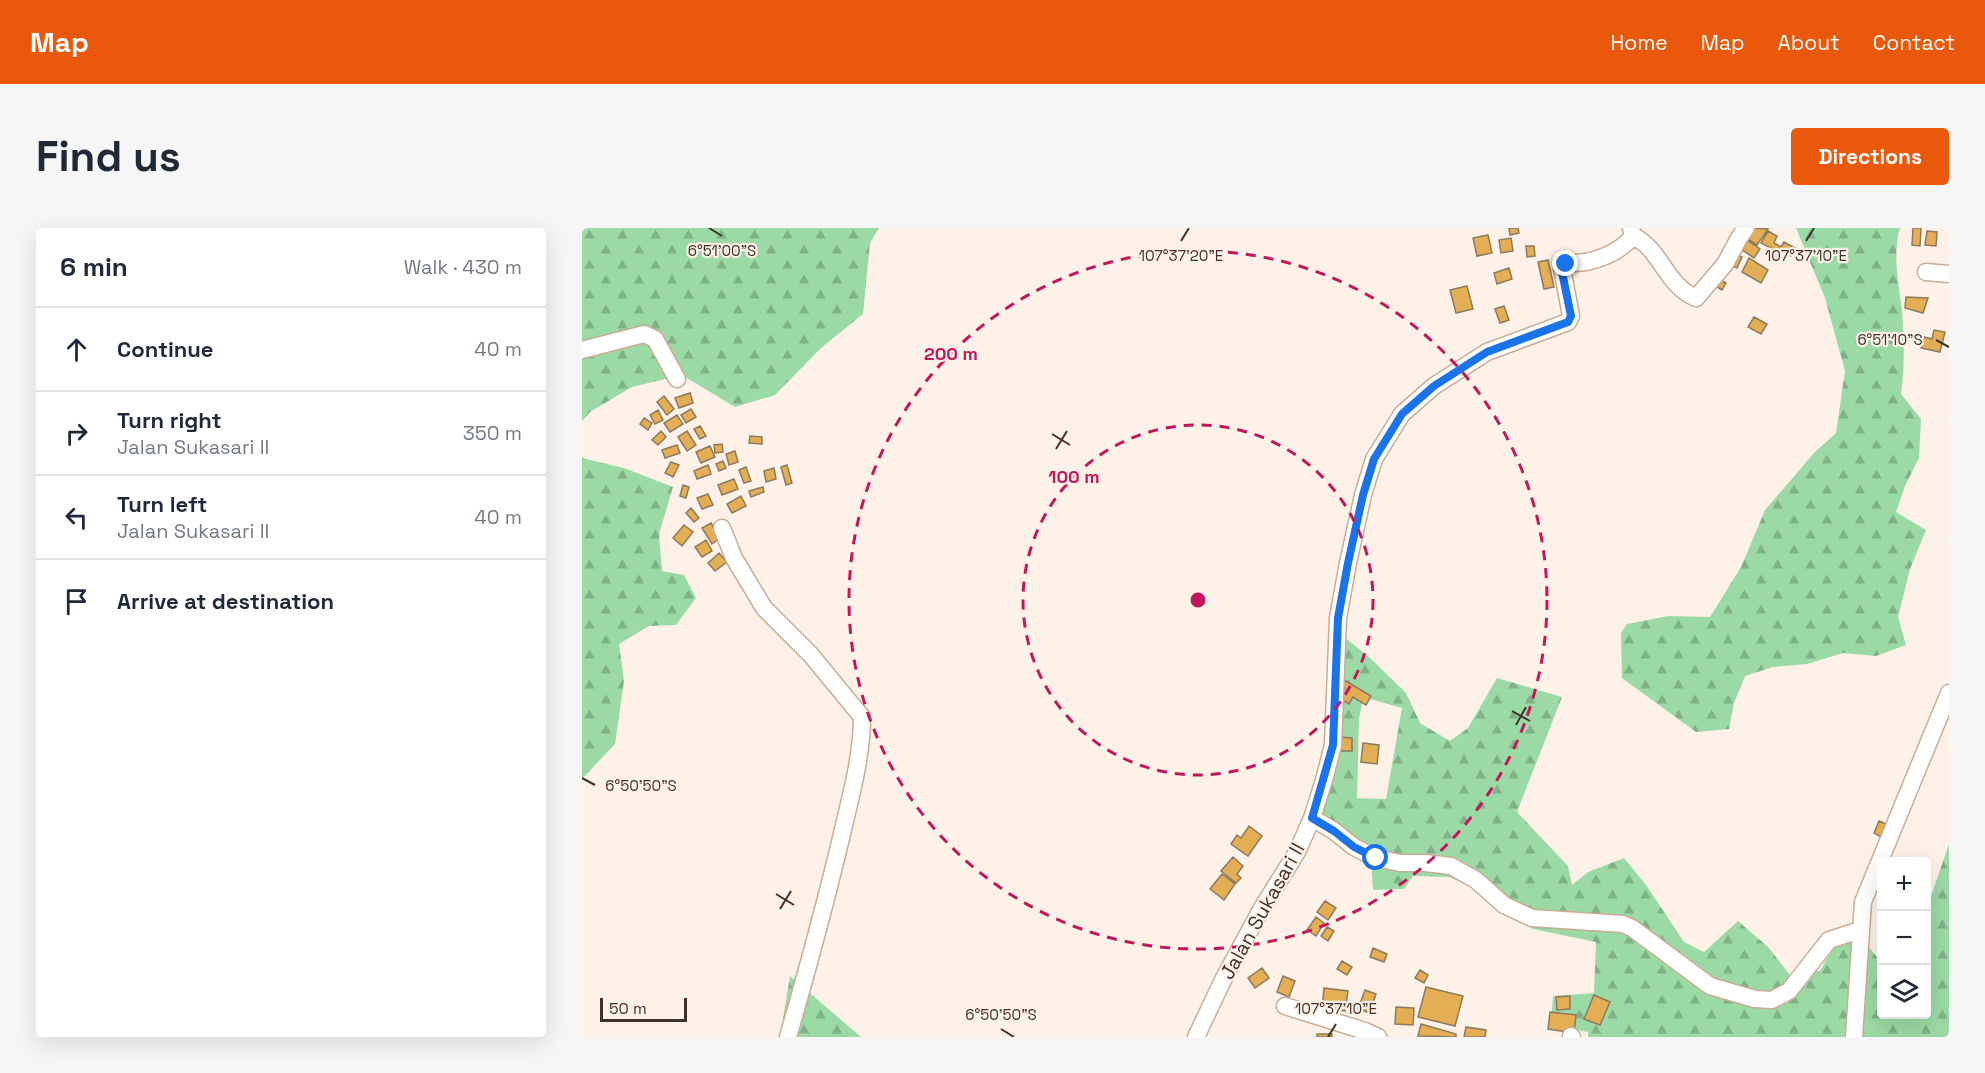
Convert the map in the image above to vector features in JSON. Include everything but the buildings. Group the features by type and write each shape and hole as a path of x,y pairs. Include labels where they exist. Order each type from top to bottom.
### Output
{"street":[{"path":"1632,232 1650,247 1673,281 1688,295 1696,298 1725,264 1746,228"},
{"name":"Jalan Sukasari II","path":"1197,1037 1224,978 1262,908 1297,852 1312,818 1333,745 1338,618 1363,495 1374,459 1402,414 1434,386 1487,352 1568,322 1571,316 1562,268 1566,264 1587,262 1612,254 1632,232"},
{"path":"1926,272 1949,274"},
{"path":"582,350 644,334 655,339 677,378"},
{"path":"722,528 734,558 764,608 811,655 862,717 856,768 846,816 788,1037"},
{"path":"1854,1037 1863,902 1949,693"},
{"path":"1312,818 1334,831 1354,847 1376,858 1400,863 1451,866 1476,880 1504,905 1532,918 1623,924 1632,928 1710,986 1755,999 1772,1000 1789,991 1829,940 1860,930"},
{"path":"1285,1006 1378,1037"}],"green space":[{"path":"582,228 879,228 870,243 863,314 821,348 775,395 735,407 682,375 632,387 590,412 582,421"},
{"path":"1796,228 1900,228 1896,259 1904,342 1901,394 1921,419 1919,458 1905,486 1896,512 1926,530 1910,569 1898,617 1906,645 1876,656 1843,653 1807,664 1773,667 1745,676 1734,703 1729,729 1696,732 1622,678 1621,633 1627,624 1668,616 1710,617 1741,567 1765,510 1814,453 1836,433 1845,371 1825,298"},
{"path":"582,457 624,468 673,487 659,534 662,571 684,575 696,598 676,625 649,626 619,644 624,681 615,744 582,779"},
{"path":"1337,631 1370,658 1406,693 1420,723 1450,741 1468,728 1497,678 1562,697 1517,812 1568,866 1572,885 1588,872 1624,858 1646,885 1684,942 1704,952 1738,921 1768,947 1793,979 1821,970 1840,932 1850,924 1877,957 1877,1019 1931,1019 1931,896 1949,844 1949,1037 1588,1037 1588,1032 1551,1025 1553,996 1594,993 1596,942 1533,929 1498,910 1477,889 1449,877 1413,876 1404,889 1373,890 1371,864 1309,807 1335,695","holes":["1363,697 1402,708 1386,799 1357,798 1359,719"]},
{"path":"790,976 861,1037 780,1037"}],"route":[{"path":"1376,858 1354,847 1334,831 1312,818 1333,745 1338,618 1363,495 1374,459 1402,414 1434,386 1487,352 1564,326 1568,322 1571,316 1562,272 1566,264"}]}
